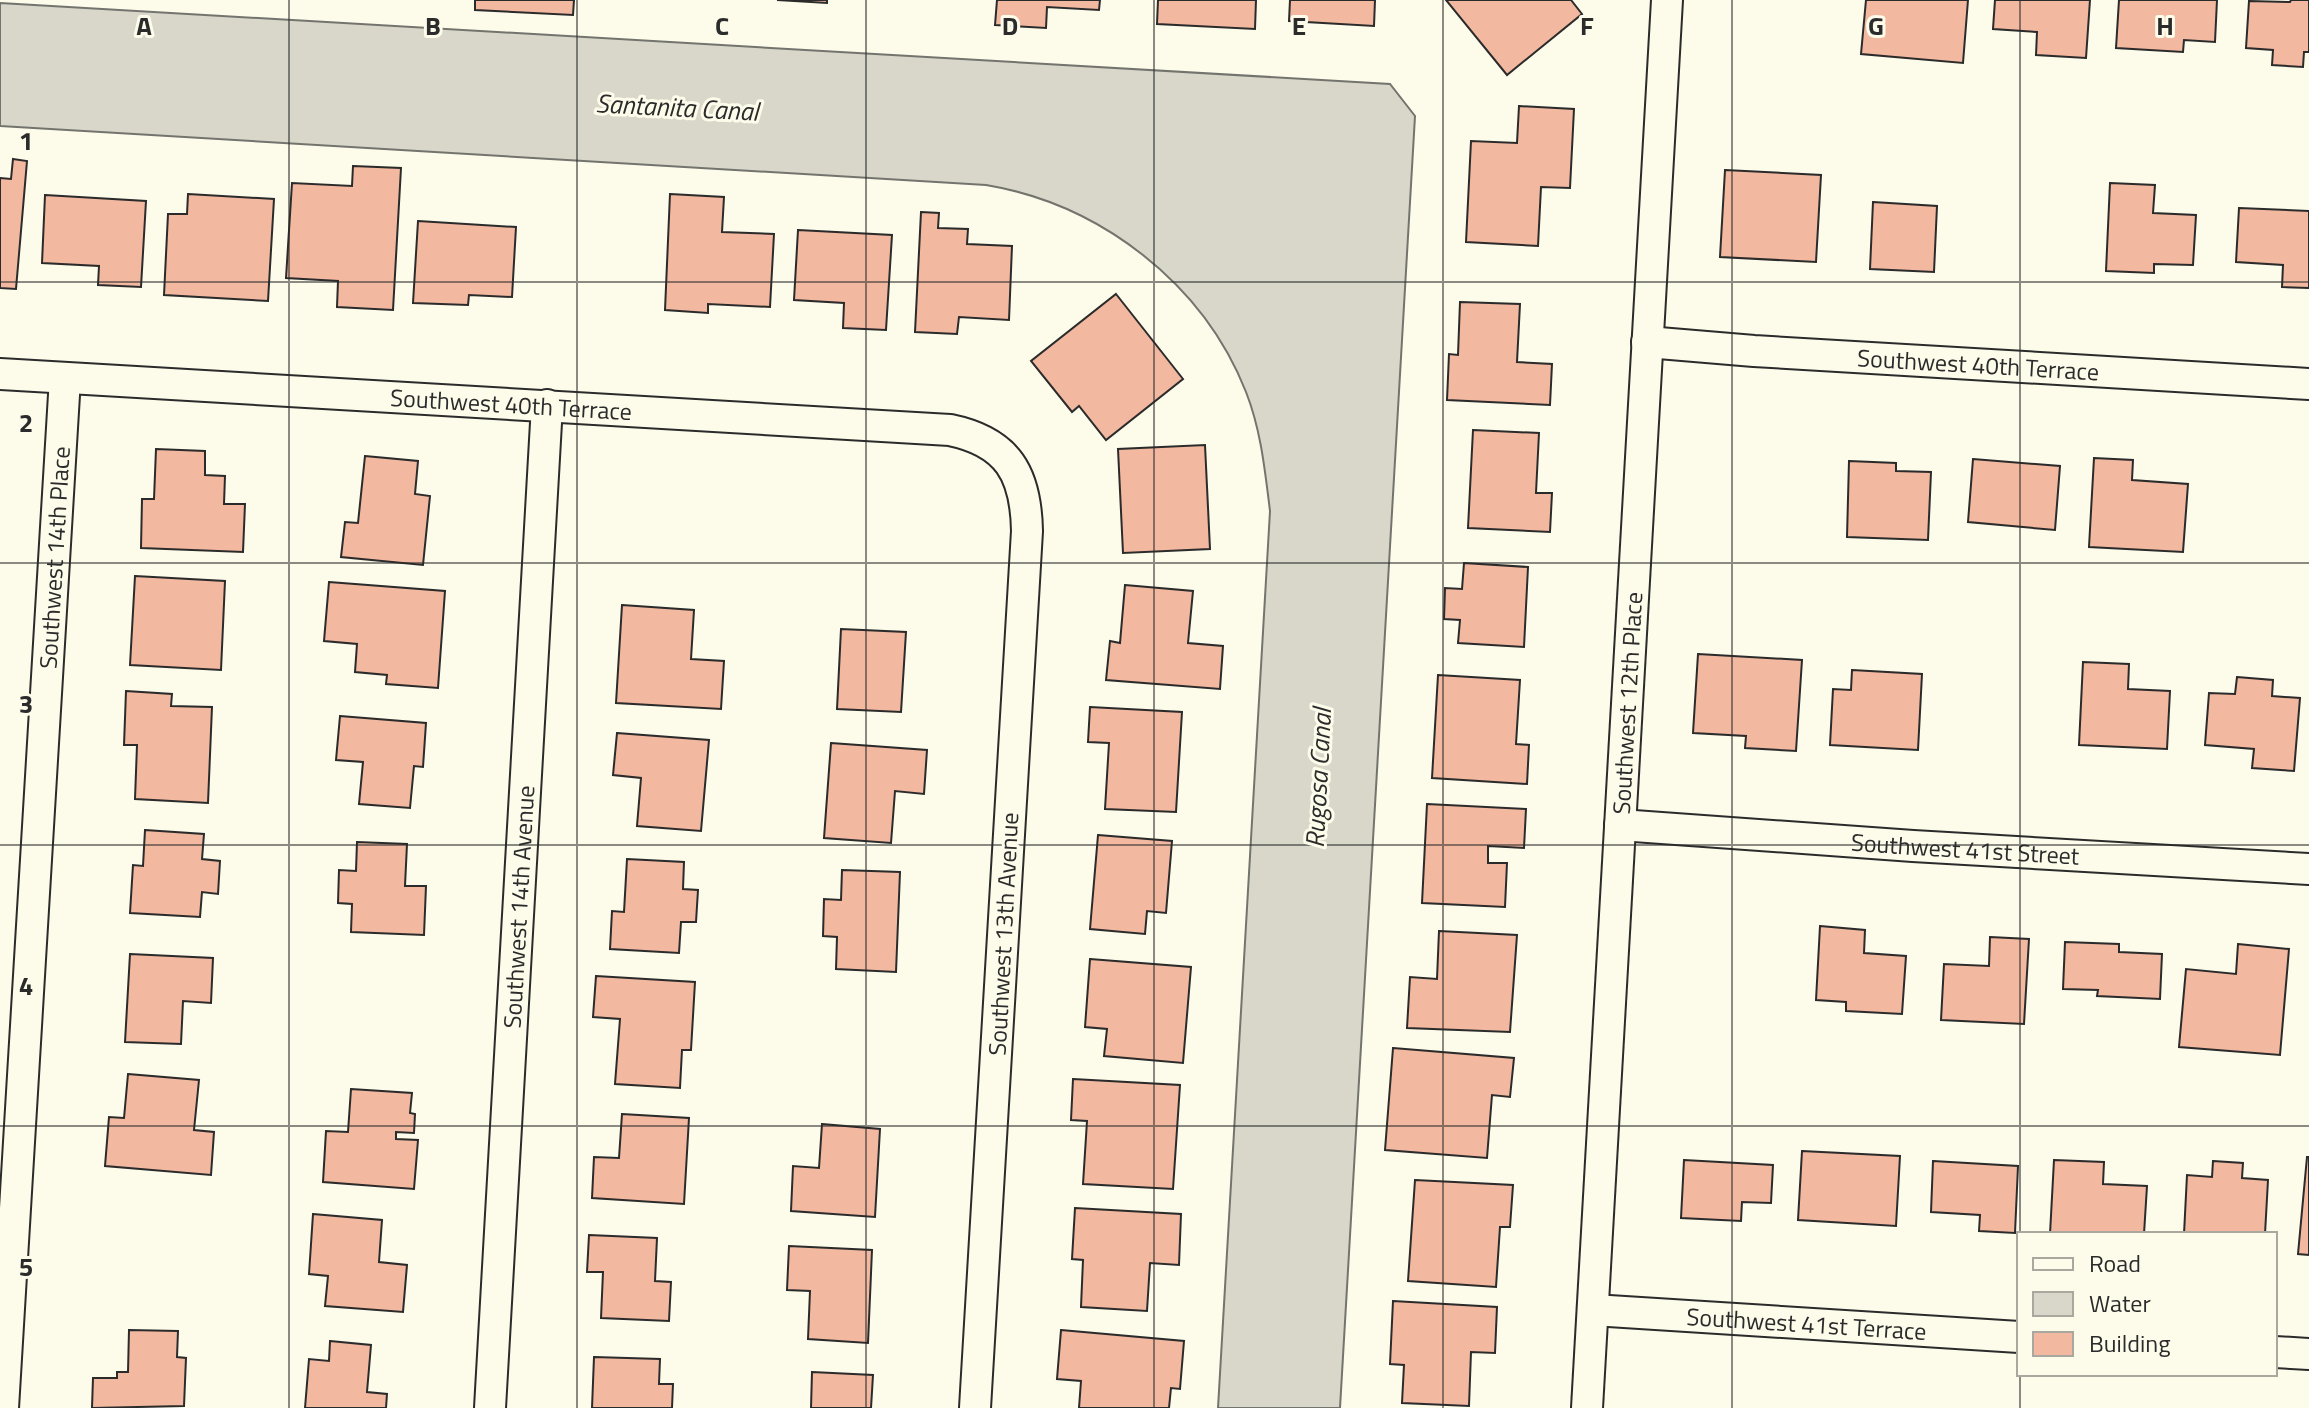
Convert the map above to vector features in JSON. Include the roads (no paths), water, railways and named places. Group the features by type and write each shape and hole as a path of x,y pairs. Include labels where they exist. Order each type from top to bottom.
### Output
{"street":[{"name":"Southwest 12th Place","path":"1587,1408 1667,0"},
{"name":"Southwest 40th Terrace","path":"1647,342 2309,384"},
{"name":"Southwest 40th Terrace","path":"0,374 950,430 985,441 999,449 1011,462"},
{"name":"Southwest 14th Place","path":"3,1408 65,378"},
{"name":"Southwest 14th Avenue","path":"490,1408 547,405"},
{"name":"Southwest 13th Avenue","path":"975,1408 1027,531 1024,495 1011,462"},
{"name":"Southwest 41st Street","path":"1620,825 2309,869"},
{"name":"Southwest 41st Terrace","path":"1593,1310 2017,1337"},
{"path":"2277,1352 2309,1354"}],"water":[{"path":"0,3 1390,84 1415,116 1340,1408 1218,1408 1270,511 1259,436 1246,392 1227,353 1203,316 1175,284 1143,255 1107,230 1069,210 1028,195 986,185 0,126"}],"water label":[{"name":"Santanita Canal","path":"677,107"},
{"name":"Rugosa Canal","path":"1318,778"}]}
